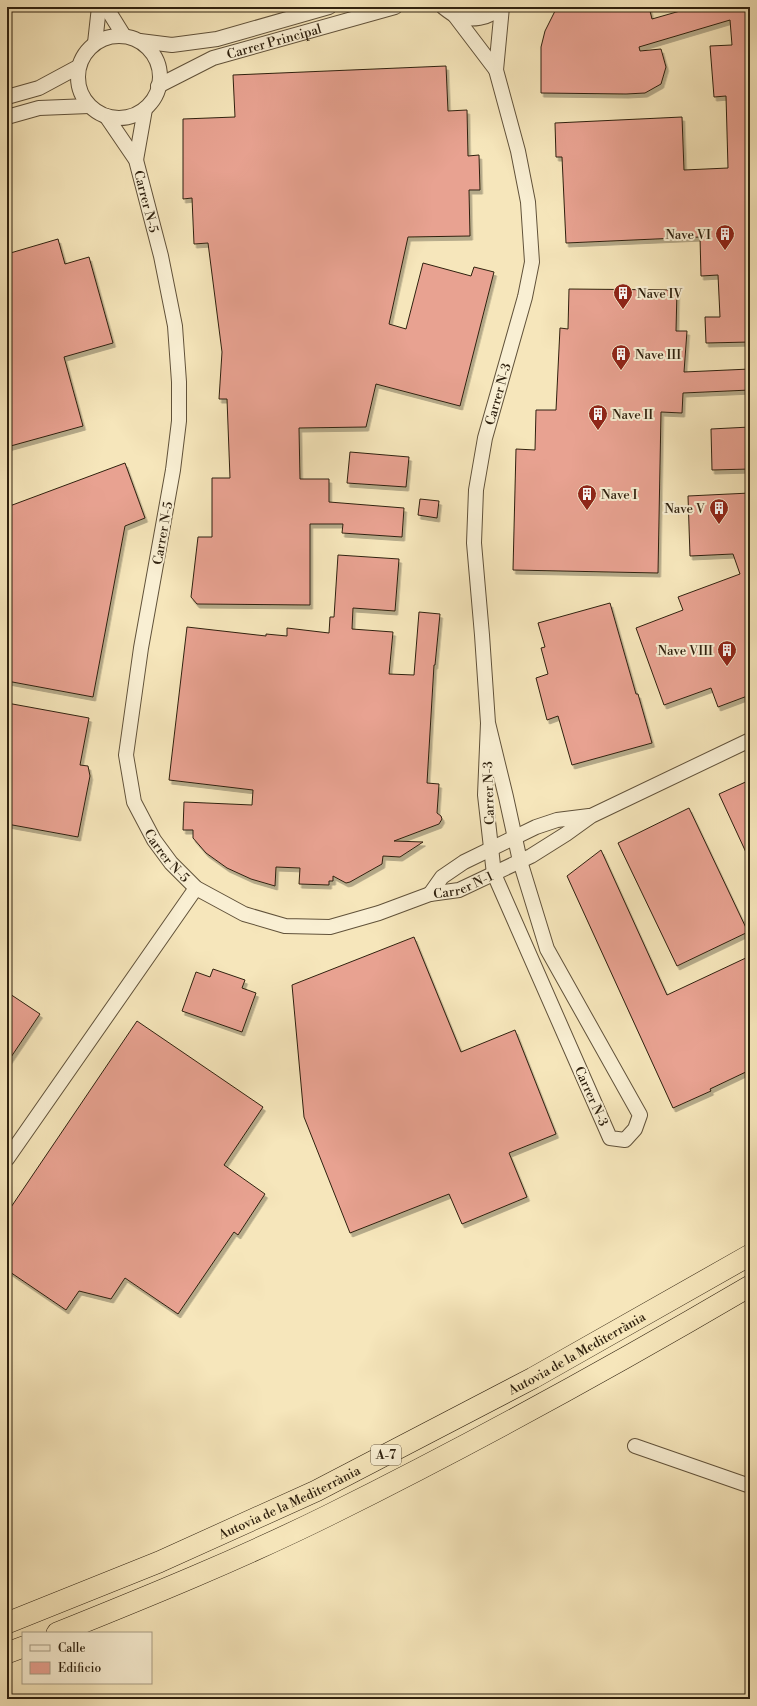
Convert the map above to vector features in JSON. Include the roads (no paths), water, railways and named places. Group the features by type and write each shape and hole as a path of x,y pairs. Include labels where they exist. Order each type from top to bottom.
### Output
{"highway":[{"name":"Autovia de la Mediterrània","path":"7,1623 159,1562 316,1491 533,1378 750,1255"},
{"name":"Autovia de la Mediterrània","path":"60,1632 170,1588 328,1516 547,1402 750,1286"},
{"path":"7,1653 22,1647"}],"street":[{"path":"95,43 99,7"},
{"path":"106,7 124,36"},
{"name":"Carrer Principal","path":"140,41 172,45 216,39 329,7"},
{"name":"Carrer Principal","path":"158,86 213,58 395,7"},
{"path":"443,7 456,16 496,70"},
{"path":"456,16 475,19 495,13 501,7"},
{"path":"496,70 501,7"},
{"path":"111,36 124,36 140,41 148,48 157,62 160,81 154,98 145,108 138,113 121,118 106,116 89,106 82,95 77,80 78,67 87,50 95,43 111,36"},
{"path":"7,97 39,88 78,67"},
{"name":"Carrer N-3","path":"488,723 520,861 547,949 640,1115 635,1129 625,1140 610,1138 494,874 485,795 488,723 474,543 476,490 485,438 525,297 532,262 528,202 518,151 496,70"},
{"path":"7,117 39,108 89,106"},
{"path":"136,160 145,108"},
{"path":"106,116 136,160"},
{"name":"Carrer N-5","path":"136,160 161,256 175,326 179,382 179,421 172,478 141,648 126,755 134,802 154,840 170,863 196,888 244,914 285,926 330,927 430,894"},
{"name":"Carrer N-1","path":"430,894 459,890 494,874 520,861 566,834 590,816 750,740"},
{"name":"Carrer N-1","path":"430,894 442,877 464,862 515,837 556,820 590,816"},
{"name":"Carrer N-5","path":"7,1159 196,888"},
{"path":"634,1446 750,1486"}],"place":[{"name":"Nave VI","path":"725,251"},
{"name":"Nave IV","path":"623,310"},
{"name":"Nave III","path":"621,371"},
{"name":"Nave II","path":"598,431"},
{"name":"Nave I","path":"587,511"},
{"name":"Nave V","path":"719,525"},
{"name":"Nave VIII","path":"727,667"}]}
